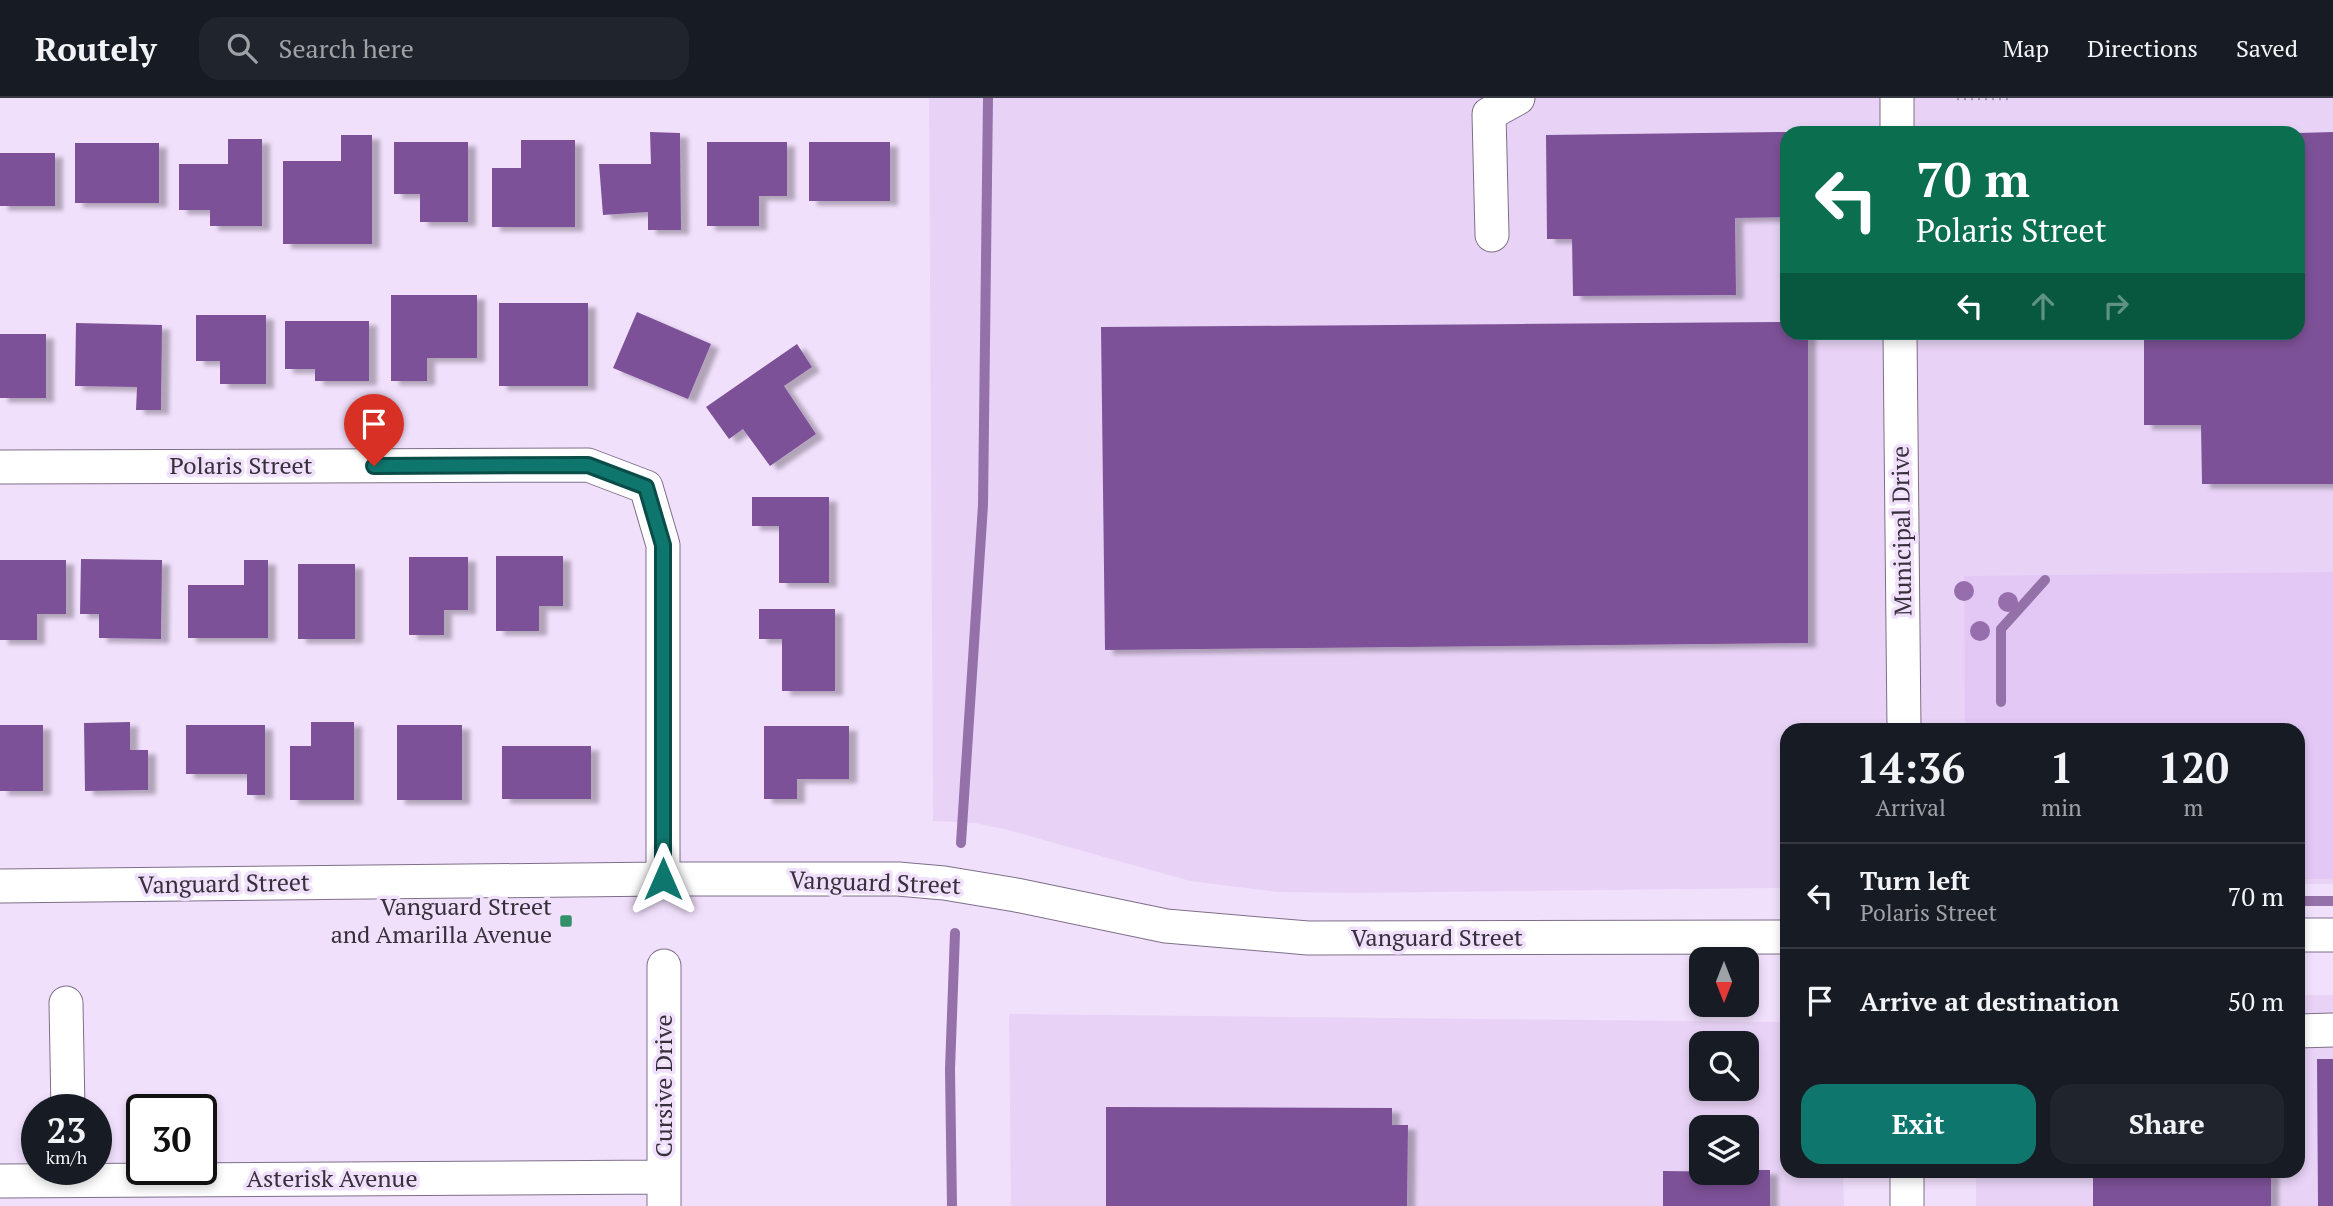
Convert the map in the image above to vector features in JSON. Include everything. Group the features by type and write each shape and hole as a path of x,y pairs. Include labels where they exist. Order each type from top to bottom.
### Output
{"street":[{"path":"1492,235 1489,114 1518,98"},
{"path":"1897,98 1897,126"},
{"name":"Municipal Drive","path":"1900,340 1904,723"},
{"name":"Polaris Street","path":"0,467 588,465 646,487 663,545 663,879"},
{"name":"Vanguard Street","path":"0,886 898,879 944,883 1016,895 1166,926 1308,938 1780,937"},
{"path":"2305,936 2333,935"},
{"name":"Cursive Drive","path":"664,966 664,1192"},
{"path":"66,1003 68,1094"},
{"path":"2305,1031 2333,1030"},
{"name":"Asterisk Avenue","path":"112,1176 664,1192"},
{"path":"1907,1178 1907,1206"},
{"name":"Asterisk Avenue","path":"0,1181 21,1179"}],"path":[{"path":"1957,98 2012,98"}],"shaded area":[{"path":"929,98 2333,98 2333,884 2305,884 2305,723 1780,723 1780,888 1277,892 1190,881 975,823 933,821"},
{"path":"2333,572 2333,879 2305,879 2305,723 1965,723 1964,576"},
{"path":"2305,995 2333,995 2333,1206 1976,1206 1976,1178 2305,1178"},
{"path":"1009,1014 1780,1022 1780,1178 1843,1178 1844,1206 1011,1206"}],"building":[{"path":"650,132 680,133 681,230 648,230 648,212 603,215 599,164 651,164"},
{"path":"1780,132 1780,217 1735,218 1736,295 1573,296 1572,239 1547,239 1546,135"},
{"path":"2333,132 2333,484 2202,484 2201,425 2144,425 2144,340 2305,340 2305,133"},
{"path":"341,135 372,135 372,244 283,244 283,161 341,161"},
{"path":"228,139 262,139 262,226 210,226 210,210 179,210 179,164 228,164"},
{"path":"521,140 575,140 575,227 492,227 492,168 521,168"},
{"path":"394,142 468,142 468,222 420,222 420,194 394,194"},
{"path":"707,142 787,142 787,196 759,196 759,226 707,226"},
{"path":"809,142 890,142 890,201 809,201"},
{"path":"75,143 159,143 159,203 75,203"},
{"path":"0,153 55,153 55,206 0,206"},
{"path":"391,295 477,295 477,358 427,358 427,381 391,381"},
{"path":"499,303 588,303 588,386 499,386"},
{"path":"637,312 711,344 688,399 613,368"},
{"path":"196,315 266,315 266,384 220,384 220,361 196,361"},
{"path":"285,321 369,321 369,381 315,381 315,369 285,369"},
{"path":"1780,322 1780,340 1808,340 1808,643 1105,650 1101,327"},
{"path":"76,323 162,325 161,410 136,410 137,387 75,386"},
{"path":"0,334 46,334 46,398 0,398"},
{"path":"797,344 812,367 784,386 816,434 770,466 743,429 729,439 706,407"},
{"path":"752,497 829,497 829,583 779,583 779,526 752,526"},
{"path":"496,556 563,556 563,606 539,606 539,631 496,631"},
{"path":"409,557 468,557 468,610 444,610 444,635 409,635"},
{"path":"81,559 162,560 161,639 99,638 99,614 80,614"},
{"path":"0,560 66,560 66,614 37,614 37,640 0,640"},
{"path":"244,560 268,560 268,638 188,638 188,585 244,585"},
{"path":"298,564 355,564 355,639 298,639"},
{"path":"759,609 835,609 835,691 782,691 782,639 759,639"},
{"path":"130,722 130,750 148,750 148,790 85,791 84,723"},
{"path":"311,722 354,722 354,800 290,800 290,746 311,746"},
{"path":"0,725 43,725 43,791 0,791"},
{"path":"186,725 265,725 265,795 247,795 247,774 186,774"},
{"path":"397,725 462,725 462,800 397,800"},
{"path":"764,726 849,726 849,779 797,779 797,799 764,799"},
{"path":"502,746 591,746 591,799 502,799"},
{"path":"2317,1059 2333,1059 2333,1206 2318,1206"},
{"path":"1106,1107 1392,1108 1392,1125 1408,1125 1407,1206 1106,1206"},
{"path":"1759,1170 1770,1170 1770,1206 1663,1206 1663,1171 1689,1171 1689,1185 1759,1185"},
{"path":"2093,1178 2271,1178 2271,1206 2093,1206"}],"waterway":[{"path":"961,843 983,505 988,98"},
{"path":"2001,702 2001,629 2045,580"},
{"path":"2305,901 2333,901"},
{"path":"952,1206 950,1069 955,933"}],"place":[{"name":"Vanguard Street and Amarilla Avenue","path":"566,921"}],"route":[{"path":"374,466 588,465 646,487 663,545 663,879"}]}
